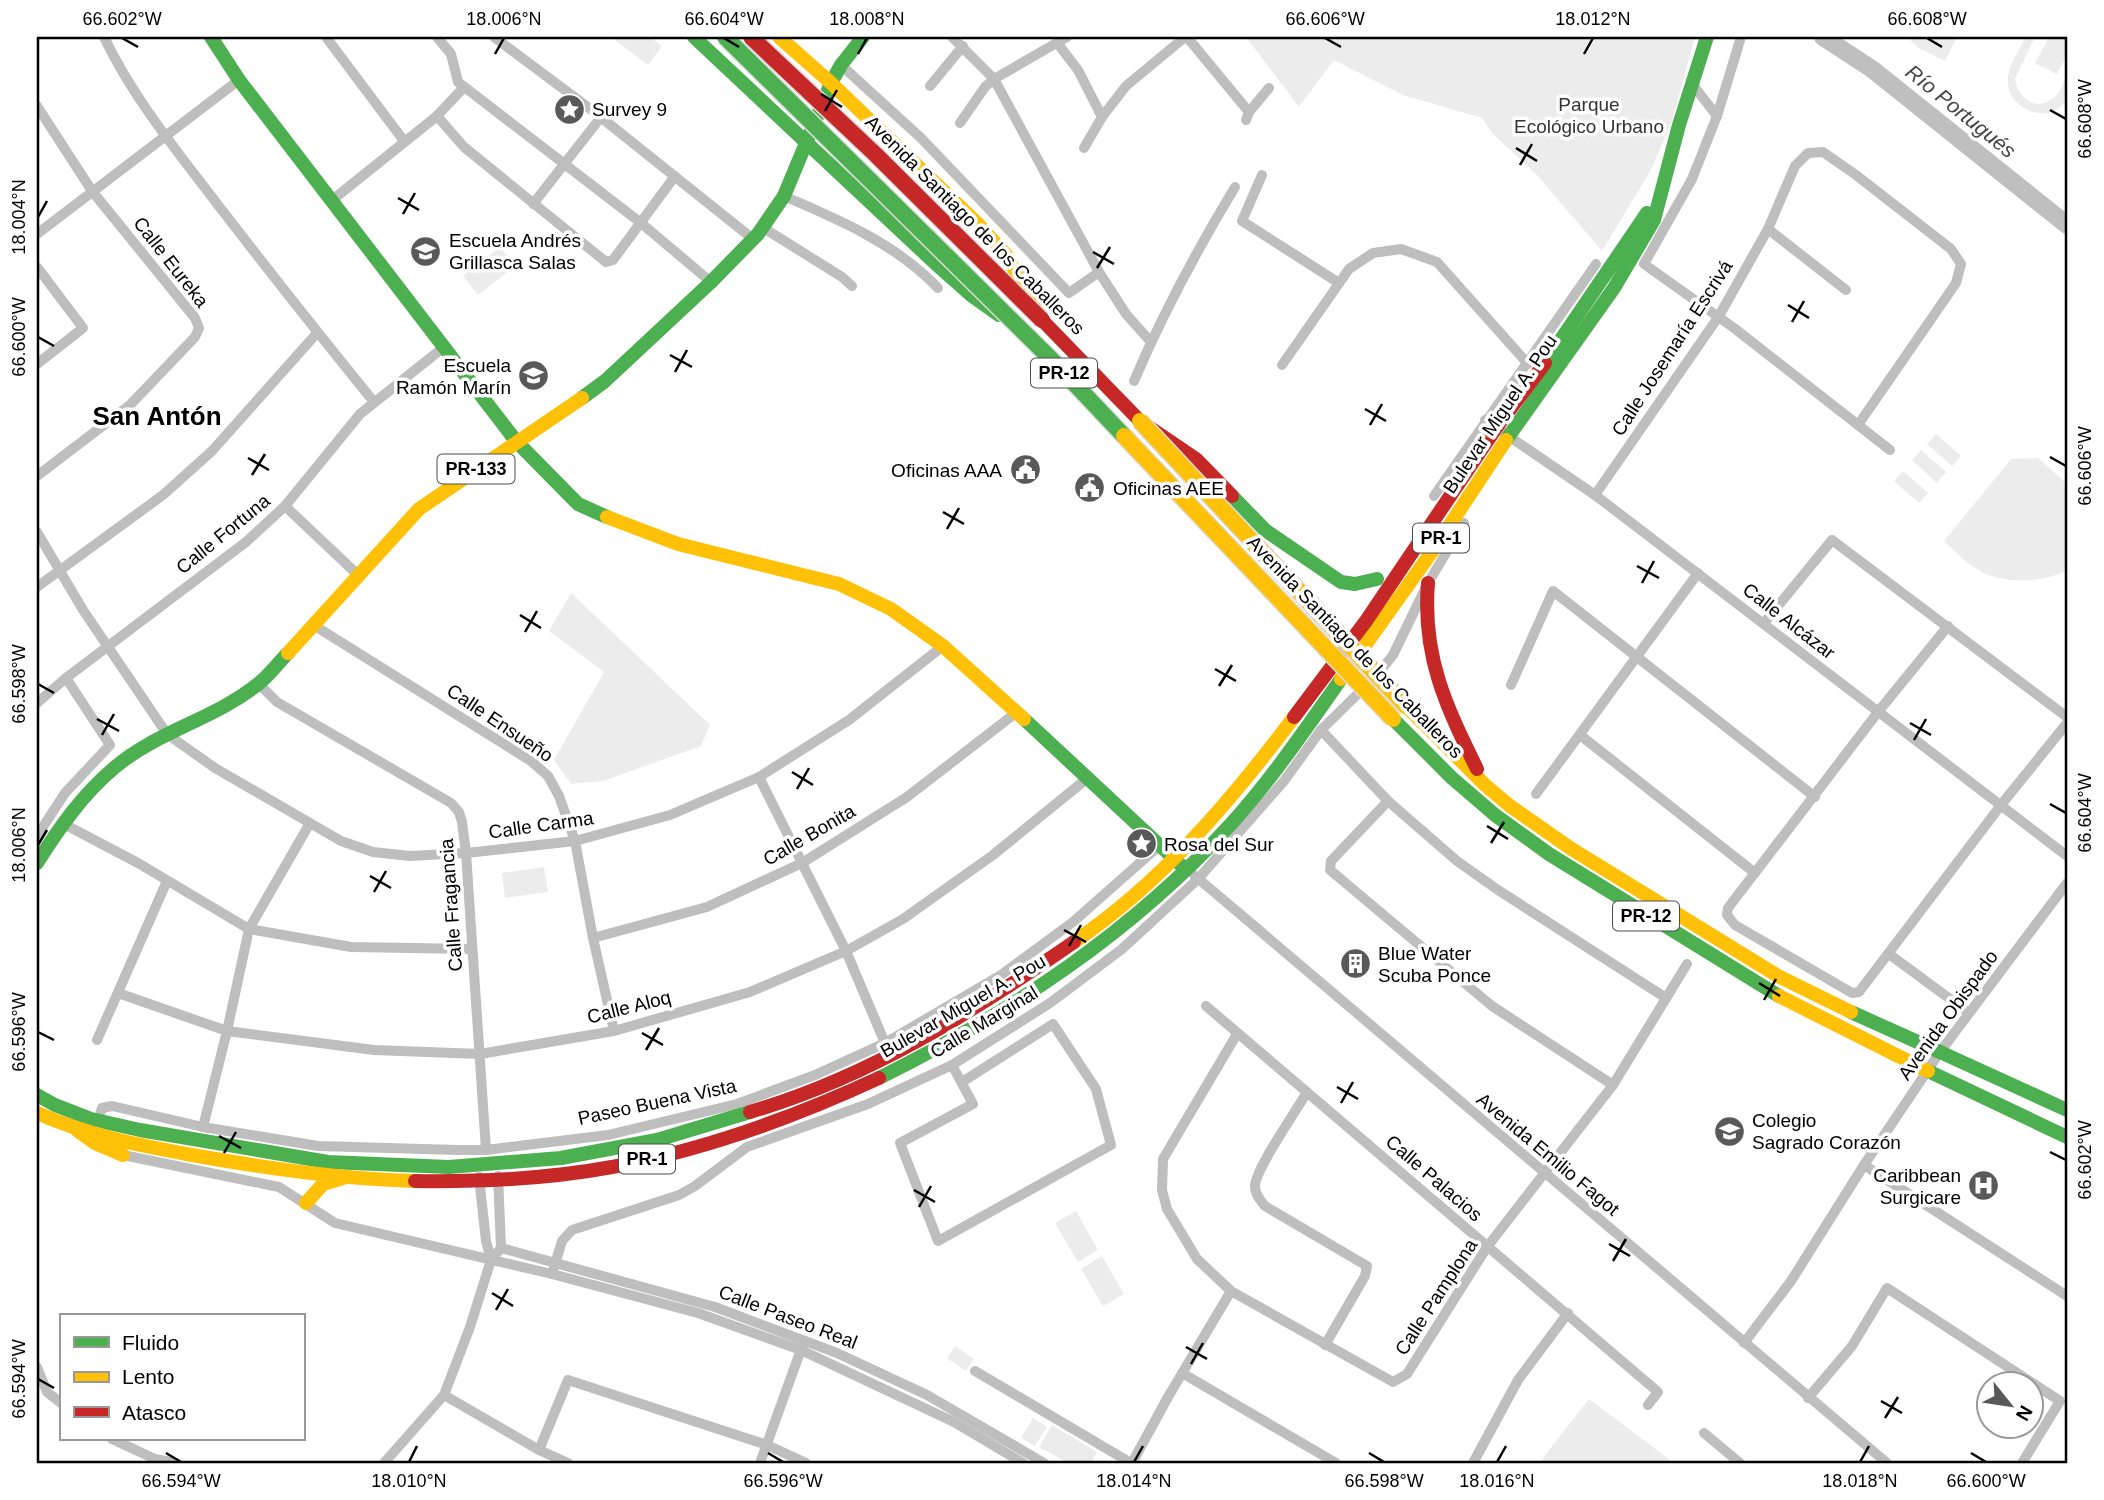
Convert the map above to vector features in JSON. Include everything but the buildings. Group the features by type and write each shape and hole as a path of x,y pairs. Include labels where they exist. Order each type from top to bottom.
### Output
{"main road":[{"path":"211,37 239,80 516,442 578,504 678,544 839,584 891,609 943,646 1089,777 1186,869"},
{"path":"694,37 971,295 1027,335"},
{"name":"Avenida Santiago de los Caballeros","path":"725,37 1027,335 1393,719 1452,778 1495,815 1549,854 1790,1003 2067,1137"},
{"name":"Avenida Santiago de los Caballeros","path":"751,37 875,154 1042,320 1407,707 1485,785 1510,806 1570,848 1736,951 1828,1002 2067,1110"},
{"path":"779,37 939,185 1007,256 1042,320"},
{"name":"PR-133","path":"38,863 62,822 115,767 167,734 211,713 259,684 315,626 357,574 419,509 605,381 710,283 758,233 784,196 831,83 863,37"},
{"name":"Bulevar Miguel A. Pou","path":"37,1114 77,1130 233,1163 343,1178 409,1181 497,1171 657,1140 764,1109 874,1065 971,1012 1186,869 1254,770 1366,621 1496,428 1538,373 1639,226 1663,187 1704,44"},
{"path":"1140,421 1196,458 1265,530 1341,582 1355,584 1377,579"},
{"path":"1428,583 1425,604 1427,634 1447,707 1462,743 1485,785"},
{"name":"Bulevar Miguel A. Pou","path":"37,1095 55,1105 98,1120 140,1130 328,1162 478,1172"},
{"path":"77,1130 95,1143 123,1155"},
{"path":"306,1203 323,1184 343,1178"}],"street":[{"path":"104,37 114,60 166,137 317,333 374,402"},
{"path":"326,37 404,141"},
{"path":"437,37 451,54 458,82 641,223 710,283"},
{"path":"494,37 675,176 758,233 842,277 852,286"},
{"path":"952,37 994,79 1099,272 1126,314 1150,341"},
{"path":"1084,148 1102,117 1126,86 1186,37 1248,116 1269,88"},
{"path":"1741,37 1717,116 1692,179 1644,264 1719,316 1890,450"},
{"path":"960,122 994,79 1063,40 1102,117"},
{"path":"930,86 963,46"},
{"path":"841,65 921,138 1069,293 1099,272"},
{"path":"37,234 239,80"},
{"path":"1693,85 1717,116"},
{"path":"331,201 437,116 464,87"},
{"name":"Calle Eureka","path":"37,106 92,191 195,318 199,328 195,337 144,393 37,476"},
{"path":"437,116 464,147 606,262 613,260 675,176"},
{"path":"533,204 601,117"},
{"name":"Calle Josemaría Escrivá","path":"1595,495 1719,316 1768,229 1795,166 1808,153 1819,151 1840,163 1951,249 1959,258 1961,270 1956,283 1858,425"},
{"path":"1262,175 1242,221 1339,283"},
{"path":"1134,380 1150,341 1199,246 1235,187"},
{"path":"784,196 856,228 878,241 922,271 938,288"},
{"path":"1768,229 1846,290"},
{"path":"1282,365 1349,269 1373,253 1401,249 1437,262 1528,364"},
{"path":"1434,496 1496,428 1528,364 1596,264"},
{"path":"37,267 83,328 37,364"},
{"path":"37,587 163,495 212,451 317,333"},
{"name":"Calle Fortuna","path":"37,703 66,678 246,542 285,506 360,414 444,347"},
{"name":"Calle Alcázar","path":"1496,428 1595,495 2067,856"},
{"path":"285,506 357,574"},
{"name":"Calle Marginal","path":"554,1269 562,1241 572,1230 679,1195 747,1147 868,1104 952,1065 1050,1003 1122,949 1186,869 1284,781 1321,730 1377,675 1393,655 1428,583 1464,523"},
{"path":"37,532 83,610 167,734"},
{"path":"1764,623 1832,540 2067,717"},
{"path":"1536,794 1699,573"},
{"path":"1511,685 1553,591 1815,797"},
{"name":"Calle Ensueño","path":"315,626 531,761 548,776 559,796 575,841 614,1031"},
{"path":"1948,626 1878,712 1728,908 1727,915 1735,925 1852,993 1859,992 2067,723"},
{"name":"Calle Carma","path":"167,734 215,768 341,841 373,852 410,856 466,853 575,841 670,815 759,777 849,720 943,646"},
{"path":"37,836 65,793 110,745 66,678"},
{"name":"Calle Fragancia","path":"259,684 265,693 277,702 451,803 459,812 466,853 486,1150"},
{"name":"Calle Bonita","path":"593,938 707,907 802,863 907,797 1017,712"},
{"path":"1321,730 1388,801 1457,860 1498,890 1666,998"},
{"path":"1580,735 1755,873"},
{"path":"759,777 846,951 885,1043"},
{"name":"Calle Aloq","path":"118,993 227,1031 374,1050 480,1054 614,1031 750,992 846,951 903,919 993,855 1089,777"},
{"path":"1388,801 1331,861 1329,867 1332,872 1492,1006 1613,1085"},
{"path":"62,822 249,929 351,947 472,949"},
{"path":"202,1127 227,1031 249,929 310,823"},
{"name":"Paseo Buena Vista","path":"98,1120 102,1108 112,1106 202,1127 318,1146 486,1150 608,1135 737,1104 815,1075 885,1043 1001,975 1073,922 1160,845"},
{"name":"Avenida Emilio Fagot","path":"1186,869 1887,1463"},
{"path":"97,1040 167,880"},
{"name":"Avenida Obispado","path":"1744,1343 1791,1281 1940,1052 2067,883"},
{"path":"1889,954 1969,1013"},
{"name":"Calle Pamplona","path":"1237,1034 1165,1154 1161,1173 1164,1200 1197,1259 1231,1291 1393,1382 1407,1374 1487,1247 1613,1085 1687,964"},
{"name":"Calle Palacios","path":"1206,1006 1658,1392 1648,1405"},
{"path":"952,1065 973,1104 900,1143 938,1241 1111,1145 1096,1089 1053,1024 962,1082"},
{"path":"1307,1092 1262,1167 1255,1185 1265,1206 1367,1266 1366,1276 1325,1345"},
{"path":"123,1155 279,1187 335,1223 491,1260"},
{"path":"1864,1165 2067,1296"},
{"path":"384,1463 444,1395 470,1327 491,1260 501,1248 497,1171"},
{"path":"478,1172 486,1241 491,1260"},
{"name":"Calle Paseo Real","path":"501,1248 554,1269"},
{"name":"Calle Paseo Real","path":"491,1260 554,1269 715,1307 803,1345 954,1422 1023,1463"},
{"path":"1808,1398 1852,1346 1887,1288 2060,1401 2022,1463"},
{"path":"975,1371 1131,1463 1231,1291"},
{"path":"1474,1463 1518,1380 1568,1313"},
{"path":"760,1463 803,1345"},
{"name":"Calle Paseo Real","path":"803,1345 837,1353 927,1395 1044,1463"},
{"path":"37,1367 47,1392 60,1402"},
{"path":"1182,1373 1336,1463"},
{"path":"539,1450 568,1380 767,1445 806,1463"},
{"path":"444,1395 539,1450 568,1463"},
{"path":"1703,1433 1740,1463"},
{"path":"114,1440 155,1459 176,1463"}],"green space":[{"path":"613,37 650,37 662,46 648,65"},
{"name":"Parque Ecológico Urbano","path":"1246,37 1695,37 1672,121 1651,170 1602,251 1536,174 1492,133 1482,118 1403,95 1334,60 1299,107"},
{"path":"1907,37 1957,37 1945,61 1919,48"},
{"path":"2026,37 2035,37 2015,79 2020,92 2028,101 2046,103 2061,89 2067,76 2067,98 2060,107 2051,112 2030,111 2021,106 2013,98 2009,88 2009,71"},
{"path":"2049,37 2067,37 2067,55 2057,74 2035,63"},
{"path":"500,247 515,266 478,295 463,276"},
{"path":"1936,434 1961,456 1952,466 1927,444"},
{"path":"1921,450 1946,472 1937,483 1912,460"},
{"path":"2038,458 2067,484 2067,570 2036,580 2003,579 1982,572 1944,541 2011,459"},
{"path":"1903,471 1928,493 1919,503 1894,481"},
{"path":"571,593 710,725 701,746 603,781 571,784 554,760 604,672 549,631"},
{"path":"544,867 548,892 505,898 502,873"},
{"path":"1076,1211 1098,1250 1078,1262 1055,1223"},
{"path":"1102,1256 1124,1294 1103,1306 1081,1269"},
{"path":"955,1346 974,1359 966,1371 947,1358"},
{"path":"1589,1399 1674,1463 1539,1463"},
{"path":"1033,1418 1047,1427 1035,1446 1021,1438"},
{"path":"1052,1425 1097,1452 1091,1463 1068,1463 1039,1447"}],"waterway":[{"name":"Río Portugués","path":"1823,37 1872,69 2067,225"}],"traffic: fast":[{"path":"211,37 239,80 516,441 578,504 607,517"},
{"path":"694,37 936,264 999,315"},
{"path":"725,37 1053,361 1124,436"},
{"path":"582,398 605,381 758,234 784,196 831,83 863,37"},
{"path":"1506,440 1614,288 1654,220 1679,125 1707,37"},
{"path":"1545,363 1647,213"},
{"path":"1232,496 1265,530 1341,582 1355,584 1377,579"},
{"path":"37,863 72,812 114,768 149,744 241,696 262,681 288,653"},
{"path":"879,1078 976,1026 1022,997 1111,935 1153,900 1193,864 1246,807 1341,679"},
{"path":"1024,719 1183,867"},
{"path":"1393,719 1452,778 1495,815 1549,854 1779,996"},
{"path":"1851,1012 1940,1052"},
{"path":"1940,1052 2067,1110"},
{"path":"1928,1071 2067,1137"},
{"path":"37,1095 91,1119 140,1130 328,1162 449,1167 561,1158 657,1140 750,1112"}],"traffic: slow":[{"path":"779,37 978,224 1007,256 1043,321"},
{"path":"288,653 419,509 582,398"},
{"path":"1140,421 1407,707"},
{"path":"1124,436 1393,719"},
{"path":"1341,679 1436,546 1506,440"},
{"path":"607,517 678,544 839,584 891,609 943,646 1024,719"},
{"path":"1407,707 1485,785 1570,848 1778,976 1851,1012"},
{"path":"1074,942 1106,919 1193,839 1245,780 1294,717"},
{"path":"1779,996 1928,1071"},
{"path":"37,1113 94,1133 192,1155 303,1172 415,1181"},
{"path":"77,1130 95,1143 123,1155"},
{"path":"306,1203 323,1184 343,1178"}],"traffic: jam":[{"path":"751,37 875,154 1042,320"},
{"path":"1043,321 1140,421 1196,459 1232,496"},
{"path":"1294,717 1366,621 1496,428 1545,363"},
{"path":"1428,583 1429,634 1439,680 1455,724 1477,769"},
{"path":"750,1112 837,1081 919,1040 998,993 1074,942"},
{"path":"415,1181 538,1177 646,1160 748,1131 879,1078"}],"place":[{"name":"Survey 9","path":"569,109"},
{"name":"Escuela Andrés Grillasca Salas","path":"426,251"},
{"name":"Escuela Ramón Marín","path":"534,376"},
{"name":"Oficinas AAA","path":"1025,470"},
{"name":"Oficinas AEE","path":"1090,488"},
{"name":"Rosa del Sur","path":"1141,844"},
{"name":"Blue Water Scuba Ponce","path":"1355,964"},
{"name":"Colegio Sagrado Corazón","path":"1729,1131"},
{"name":"Caribbean Surgicare","path":"1984,1186"}],"district":[{"name":"San Antón","path":"157,416"}]}
